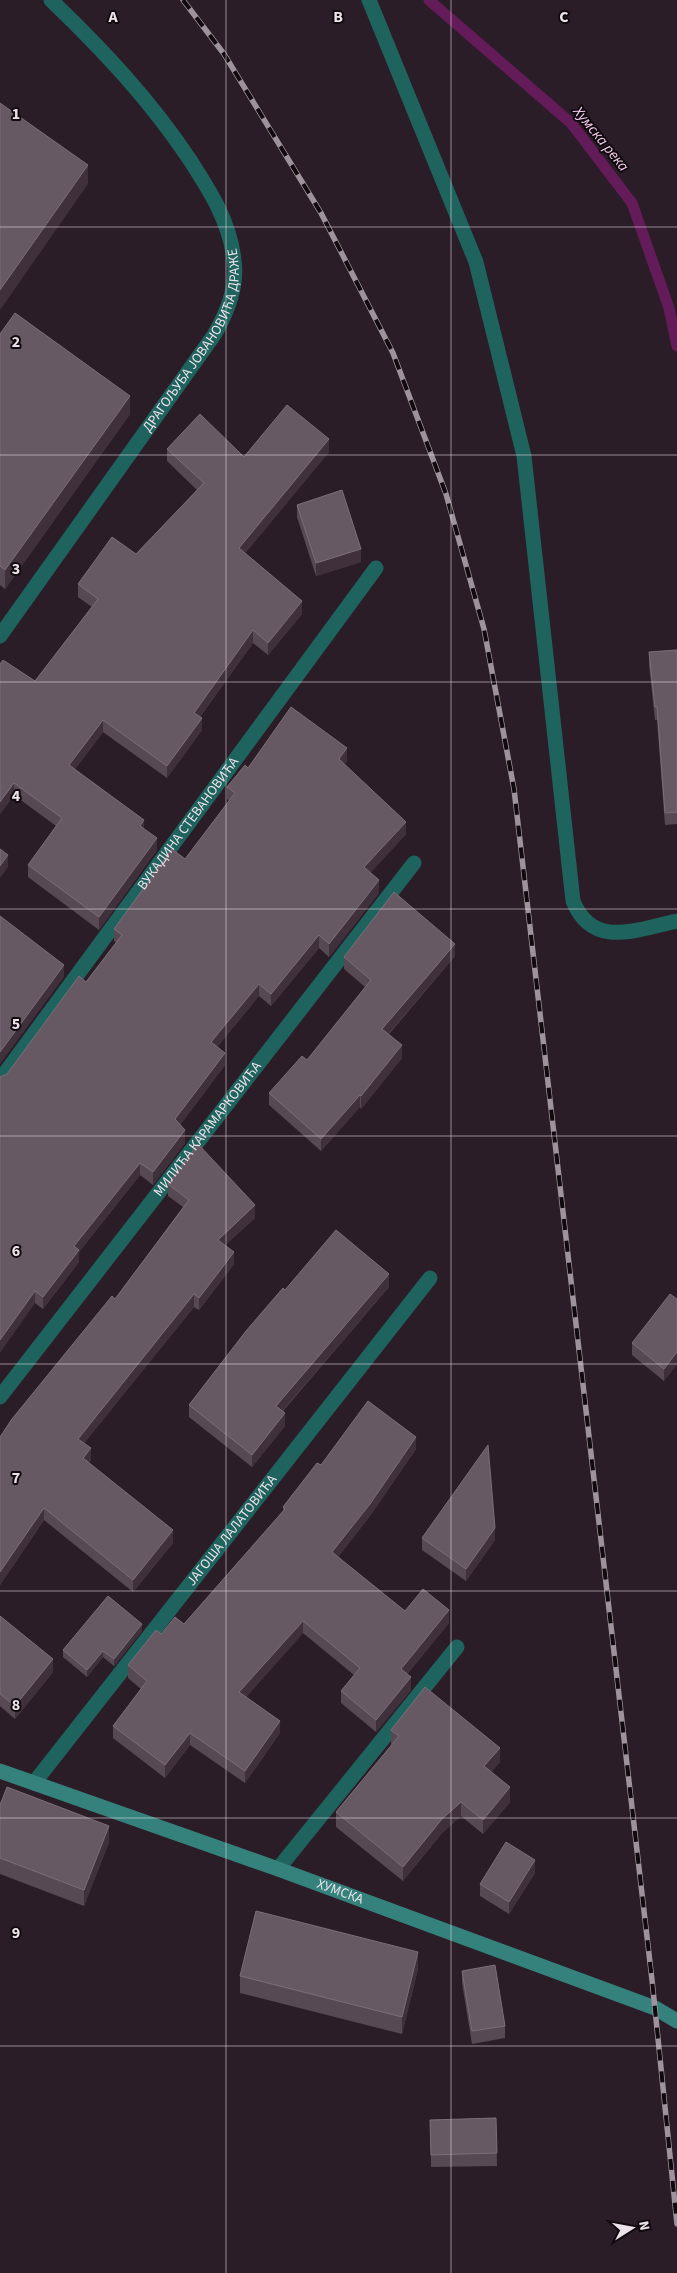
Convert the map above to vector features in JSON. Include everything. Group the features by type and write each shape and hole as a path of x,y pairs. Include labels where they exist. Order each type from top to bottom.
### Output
{"street":[{"name":"ДРАГОЉУБА ЈОВАНОВИЋА ДРАЖЕ","path":"0,636 214,335 227,313 233,288 235,261 230,236 212,194 170,130 136,88 101,48 51,0"},
{"path":"368,0 476,262 524,456 572,901 578,915 592,926 604,932 615,934 677,921"},
{"name":"ВУКАДИНА СТЕВАНОВИЋА","path":"0,1080 376,568"},
{"name":"МИЛИЋА КАРАМАРКОВИЋА","path":"0,1397 414,863"},
{"name":"ЈАГОША ЛАЛАТОВИЋА","path":"34,1783 430,1278"},
{"path":"278,1869 457,1647"},
{"name":"ХУМСКА","path":"0,1771 278,1869 655,2008 677,2021"}],"building":[{"path":"0,103 88,165 0,290"},
{"path":"15,313 130,396 5,570 0,566 0,334"},
{"path":"287,405 329,439 239,548 302,601 268,643 253,630 194,713 202,718 167,766 103,720 69,765 144,820 140,826 157,838 99,917 28,865 62,818 14,783 0,802 0,664 3,660 35,681 98,599 78,584 112,537 136,554 204,483 167,449 200,414 244,457"},
{"path":"342,490 361,549 316,563 297,505"},
{"path":"677,650 677,812 665,813 657,707 655,707 649,652"},
{"path":"291,707 347,748 339,759 406,822 364,867 379,880 329,944 319,935 271,994 259,984 211,1042 225,1053 175,1119 185,1130 153,1172 140,1163 74,1246 79,1250 43,1297 35,1291 0,1340 0,1077 7,1074 79,976 86,982 122,935 114,929 172,849 185,859 235,793 227,787 245,765 248,768"},
{"path":"0,849 8,855 0,866"},
{"path":"394,892 455,944 382,1029 402,1045 361,1096 321,1139 269,1093 302,1056 307,1060 371,980 344,957"},
{"path":"0,916 64,965 0,1052"},
{"path":"198,1144 255,1205 218,1240 234,1252 199,1298 194,1294 78,1439 91,1448 83,1458 173,1530 133,1580 44,1508 0,1572 0,1437 12,1419 112,1296 115,1299 189,1200 168,1184"},
{"path":"336,1230 389,1274 276,1406 285,1413 252,1455 189,1405 246,1331 283,1288 285,1290"},
{"path":"670,1294 677,1299 677,1352 664,1369 632,1343"},
{"path":"368,1401 416,1437 370,1504 332,1552 405,1611 423,1589 449,1610 401,1669 411,1677 376,1720 341,1691 360,1668 303,1621 239,1692 280,1721 245,1771 190,1733 165,1765 113,1726 147,1681 128,1665 156,1630 161,1634 175,1617 184,1624 285,1509 283,1507 317,1463 321,1465"},
{"path":"488,1445 495,1528 466,1569 422,1538"},
{"path":"108,1596 142,1624 114,1659 103,1651 87,1670 63,1650"},
{"path":"0,1616 53,1659 15,1706 0,1694"},
{"path":"425,1687 500,1748 484,1766 510,1787 483,1820 461,1802 442,1819 403,1867 336,1812 399,1736 391,1730"},
{"path":"7,1787 109,1826 84,1890 0,1858 0,1805"},
{"path":"506,1842 535,1860 509,1902 480,1884"},
{"path":"256,1911 418,1952 402,2017 240,1976"},
{"path":"495,1965 505,2026 472,2031 462,1971"},
{"path":"496,2118 497,2153 431,2155 430,2120"}],"waterway":[{"name":"Хумска река","path":"429,0 571,123 632,203 669,308 677,346"}],"railway":[{"path":"183,0 224,54 321,213 393,353 446,494 484,629 514,789 652,1980 677,2224"}]}
